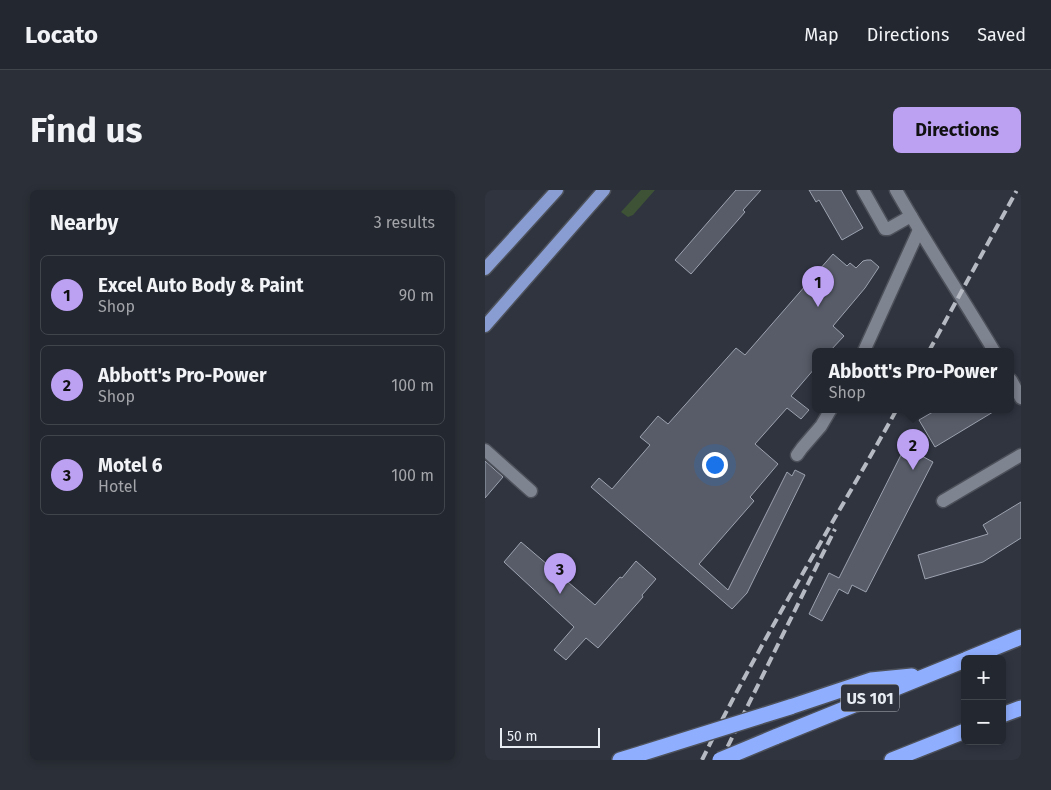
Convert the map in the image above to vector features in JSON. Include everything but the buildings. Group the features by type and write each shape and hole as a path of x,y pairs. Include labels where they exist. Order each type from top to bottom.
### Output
{"highway":[{"name":"US 101","path":"976,655 1021,637"},
{"name":"US 101","path":"720,760 961,661"},
{"path":"620,760 871,680 928,674"},
{"path":"1006,714 1021,708"},
{"path":"893,760 961,733"}],"main road":[{"path":"485,269 557,190"},
{"path":"485,326 604,190"}],"street":[{"path":"863,190 885,229 911,216"},
{"path":"896,190 992,348"},
{"path":"865,348 919,230"},
{"path":"1014,385 1021,398"},
{"path":"797,456 821,426 829,413"},
{"path":"485,450 531,491"},
{"path":"943,501 1021,455"}],"green space":[{"path":"641,190 655,190 633,215 628,217 621,212"}],"railway":[{"path":"931,348 1017,190"},
{"path":"702,760 772,627 895,413"},
{"path":"721,760 835,529"}],"place":[{"name":"Excel Auto Body & Paint","path":"818,307"},
{"name":"Abbott's Pro-Power","path":"913,470"},
{"name":"Motel 6","path":"560,594"}]}
